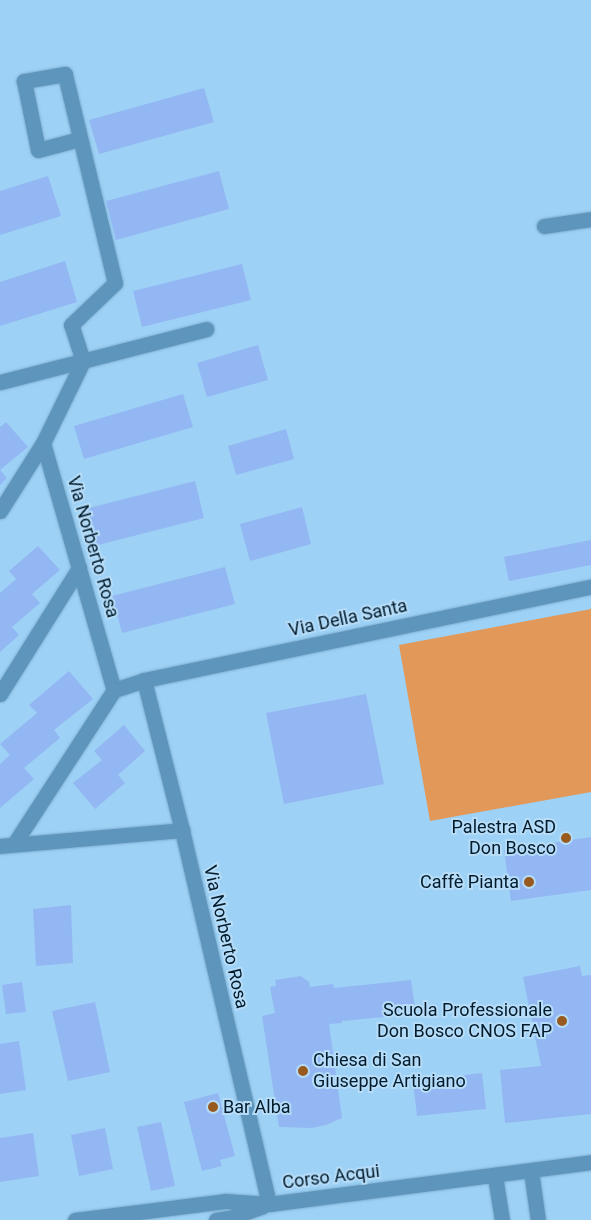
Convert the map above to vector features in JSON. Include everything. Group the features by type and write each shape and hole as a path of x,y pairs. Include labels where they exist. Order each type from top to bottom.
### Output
{"street":[{"path":"0,511 43,443 83,361 70,325 115,283 65,74 24,81 38,150 80,139"},
{"path":"544,226 591,219"},
{"path":"0,382 206,329"},
{"name":"Via Norberto Rosa","path":"43,443 114,690"},
{"path":"0,694 79,568"},
{"name":"Via Della Santa","path":"114,690 144,680 591,587"},
{"name":"Via Norberto Rosa","path":"144,680 182,830 269,1204"},
{"path":"7,845 114,690"},
{"path":"7,845 182,830"},
{"name":"Corso Acqui","path":"76,1220 225,1202 269,1204 591,1162"},
{"path":"531,1171 538,1220"},
{"path":"495,1176 502,1220"},
{"path":"216,1220 229,1218 269,1204"}],"shaded area":[{"path":"591,609 591,792 430,821 399,645"}],"building":[{"path":"204,88 214,122 99,154 89,120"},
{"path":"219,171 229,209 116,240 106,201"},
{"path":"48,176 61,216 0,235 0,191"},
{"path":"65,261 77,302 0,326 0,282"},
{"path":"242,264 251,300 142,327 133,291"},
{"path":"258,345 268,380 207,397 197,363"},
{"path":"183,394 193,427 84,459 74,426"},
{"path":"6,422 28,447 0,470 0,427"},
{"path":"286,429 294,459 236,475 228,446"},
{"path":"0,470 7,478 0,485"},
{"path":"195,481 204,518 94,546 85,509"},
{"path":"302,507 311,544 250,561 240,524"},
{"path":"591,540 591,565 509,581 504,557"},
{"path":"38,546 60,570 32,594 40,603 12,627 19,635 0,652 0,593 16,579 9,571"},
{"path":"225,567 235,604 122,633 112,596"},
{"path":"69,671 93,699 54,730 60,738 24,768 34,779 0,808 0,764 10,755 0,744 37,713 29,705"},
{"path":"366,694 384,784 284,804 266,713"},
{"path":"124,725 145,751 118,775 125,783 95,809 73,783 102,760 94,751"},
{"path":"591,837 591,890 511,901 504,850"},
{"path":"71,905 73,963 36,966 33,909"},
{"name":"Scuola Professionale Don Bosco CNOS FAP","path":"580,966 582,976 591,975 591,1114 505,1123 500,1070 541,1066 523,977"},
{"name":"Chiesa di San Giuseppe Artigiano","path":"301,976 309,982 310,987 333,984 334,988 411,980 416,1014 329,1024 342,1118 326,1125 312,1128 279,1127 262,1016 275,1013 270,987 276,986 275,980"},
{"path":"22,982 26,1012 6,1014 2,985"},
{"path":"95,1002 110,1072 68,1081 52,1011"},
{"path":"19,1041 26,1090 0,1094 0,1044"},
{"path":"482,1073 486,1109 417,1116 413,1081"},
{"path":"218,1093 235,1156 220,1160 222,1166 202,1171 184,1102"},
{"path":"161,1122 175,1186 151,1191 137,1127"},
{"path":"105,1128 113,1169 79,1176 71,1135"},
{"path":"33,1133 39,1176 0,1182 0,1138"}],"place":[{"name":"Palestra ASD Don Bosco","path":"566,838"},
{"name":"Caffè Pianta","path":"529,882"},
{"name":"Scuola Professionale Don Bosco CNOS FAP","path":"562,1021"},
{"name":"Chiesa di San Giuseppe Artigiano","path":"303,1071"},
{"name":"Bar Alba","path":"213,1107"}]}
